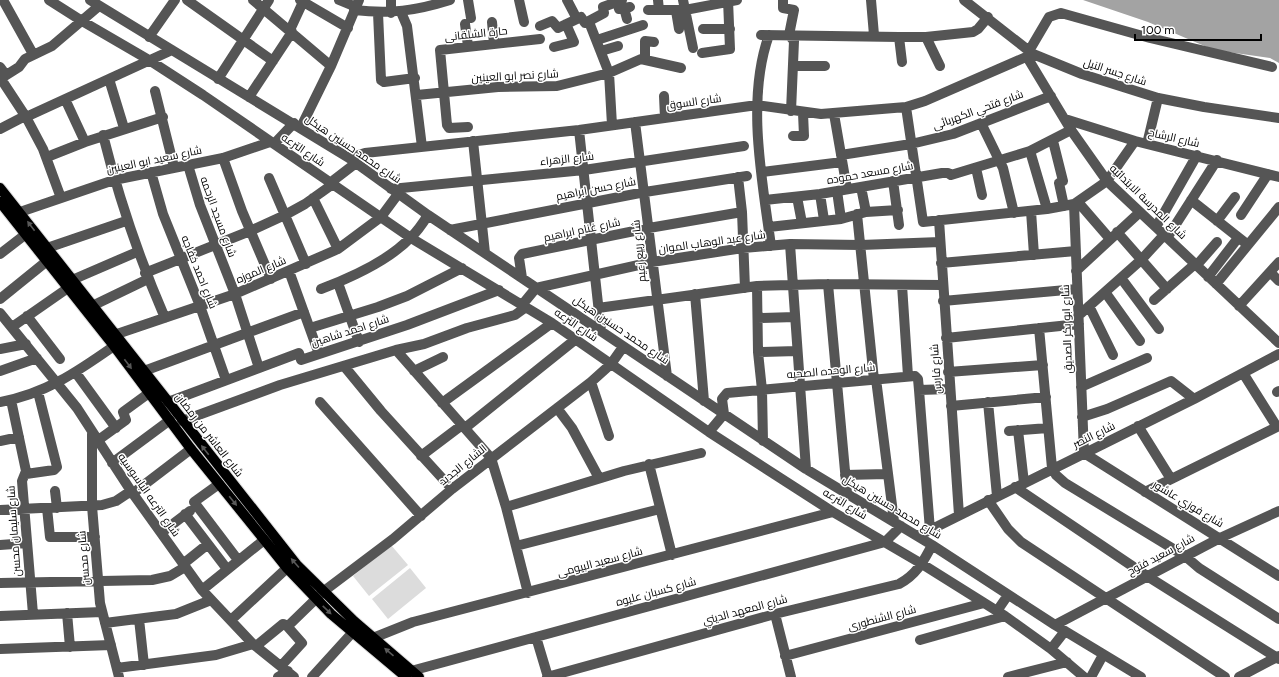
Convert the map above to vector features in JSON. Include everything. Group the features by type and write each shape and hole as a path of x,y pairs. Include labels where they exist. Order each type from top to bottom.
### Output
{"main road":[{"name":"شارع العاشر من رمضان","path":"0,188 47,248 70,284 114,346 191,449 287,568 316,599 352,633 406,675"},
{"name":"شارع العاشر من رمضان","path":"0,202 3,213 26,234 47,261 92,306 293,560 373,638 406,675"},
{"path":"208,470 216,464"}],"street":[{"path":"3,0 33,54"},
{"name":"شارع الترعه","path":"49,0 149,60 411,238 552,323 709,432 833,512 922,564 1001,614 1051,649 1084,677"},
{"name":"شارع محمد حسنين هيكل","path":"90,0 218,79 298,125 352,160 450,230 763,441 806,469 918,536 1055,625 1141,677"},
{"path":"149,37 174,0"},
{"path":"187,0 273,61"},
{"path":"253,0 267,4 291,31 331,66"},
{"path":"339,0 378,13 396,12 420,4 448,0"},
{"path":"391,0 396,12 407,26 415,78 422,147"},
{"path":"468,0 468,46"},
{"path":"519,0 524,22"},
{"path":"567,0 577,19"},
{"path":"679,29 680,11 683,0"},
{"path":"783,0 783,8 794,10 789,35"},
{"path":"871,0 874,35"},
{"name":"شارع جسر النيل","path":"964,0 988,17 1030,54 1082,74 1158,98 1204,107 1279,118"},
{"path":"249,97 291,31 302,1 348,28"},
{"path":"648,10 659,5 680,11 731,1 730,49 726,51 702,53"},
{"path":"218,79 267,4"},
{"path":"540,26 550,21 556,28 581,18 584,23 604,13 603,8 623,4 627,18"},
{"path":"2,78 19,67 25,59 52,46 99,6"},
{"path":"272,143 298,125 331,66 356,6"},
{"path":"680,11 693,48"},
{"path":"378,13 381,80 384,82 415,78"},
{"path":"1030,54 1049,17 1061,13 1150,38 1272,67"},
{"path":"772,246 762,172 757,105 757,83 765,35 874,35 926,37 973,32 978,29 988,17"},
{"path":"589,21 602,51 609,73 612,125"},
{"path":"492,22 494,44"},
{"path":"554,47 574,42 566,24"},
{"path":"597,40 629,36 643,25"},
{"path":"703,29 730,29"},
{"path":"789,35 794,41 791,111"},
{"path":"898,37 902,62"},
{"path":"926,37 940,66"},
{"name":"حارة الشلقانى","path":"468,127 448,127 440,50 540,39"},
{"path":"654,42 645,41 644,59 681,68"},
{"path":"602,51 618,46"},
{"path":"0,129 172,50"},
{"name":"شارع المدرسة الابتدائيه","path":"1030,54 1051,96 1071,130 1107,181 1239,306 1277,337"},
{"name":"شارع السوق","path":"352,160 365,153 580,130 757,105 803,113 834,114 906,107 925,101 1030,54"},
{"name":"شارع نصر ابو العينين","path":"417,95 498,87 557,86 609,73 644,59"},
{"path":"0,66 2,78 47,157 61,198"},
{"path":"793,66 825,66"},
{"path":"109,79 124,128"},
{"path":"155,91 163,117 174,167"},
{"path":"664,96 665,118"},
{"name":"شارع فتحي الكهربائى","path":"762,172 842,159 952,134 1051,96"},
{"path":"1147,144 1158,98"},
{"path":"65,99 85,142"},
{"path":"906,107 923,222 1031,211 1072,204 1107,181 1135,141"},
{"path":"793,136 804,136 803,113"},
{"path":"834,114 847,189"},
{"path":"47,157 124,128 163,117"},
{"name":"شارع الرشاح","path":"1065,119 1135,141 1217,160 1279,177"},
{"name":"شارع ربيع زعيم","path":"635,122 667,376"},
{"path":"981,123 1000,161 1011,195 1014,213"},
{"path":"580,130 601,331"},
{"name":"شارع مسعد حموده","path":"765,200 820,194 861,186 947,173 951,175 1030,151 1071,130"},
{"path":"103,136 126,221 137,252 165,318"},
{"name":"شارع ابو بكر الصديق","path":"1053,140 1063,181 1059,183 1072,204 1076,251 1084,453"},
{"path":"473,141 485,253"},
{"name":"شارع سعيد ابو العينين","path":"20,212 114,180 223,158 272,143"},
{"name":"شارع الزهراء","path":"395,191 477,180 584,170 744,146"},
{"path":"1030,151 1047,209"},
{"path":"1156,227 1197,156"},
{"path":"223,158 250,231 271,278"},
{"path":"92,306 181,259 285,215 332,183 352,160"},
{"path":"946,338 1039,328 1078,320 1089,306 1166,237 1217,160"},
{"name":"شارع مسجد الرحمه","path":"188,165 197,199 235,294 259,368"},
{"path":"976,168 982,195"},
{"name":"شارع احمد خفاجه","path":"151,172 163,214 200,306 226,380"},
{"path":"1241,215 1268,174"},
{"name":"شارع حسن ابراهيم","path":"450,230 645,192 742,177 742,212"},
{"path":"269,178 306,264"},
{"path":"892,181 898,210 899,225"},
{"path":"861,186 861,245 875,380 887,474 897,524 885,542"},
{"name":"شارع الموزه","path":"114,335 235,294 338,249 381,217 395,191"},
{"path":"837,191 841,218"},
{"path":"820,194 824,220"},
{"path":"797,197 802,223"},
{"path":"1217,221 1235,197"},
{"path":"312,198 338,249"},
{"path":"1191,200 1248,245"},
{"path":"1072,204 1114,236 1141,260 1167,289"},
{"path":"1216,284 1279,207"},
{"path":"769,227 841,218 862,213 898,210"},
{"path":"1031,211 1034,255"},
{"path":"742,212 744,288"},
{"name":"شارع غنام ابراهيم","path":"522,278 519,258 522,254 649,228 742,212"},
{"path":"1076,270 1140,212"},
{"path":"321,289 338,283 393,252 411,238 428,215"},
{"name":"شارع فارس","path":"939,220 943,301 959,515"},
{"path":"47,248 126,221"},
{"path":"0,254 26,234"},
{"path":"1208,277 1238,238"},
{"name":"شارع عبد الوهاب الموان","path":"536,288 652,262 743,248 790,244 861,245 940,242"},
{"path":"1154,300 1196,265 1216,242"},
{"path":"790,244 806,469"},
{"path":"941,263 1076,251"},
{"path":"12,327 70,284 137,252"},
{"path":"0,299 47,261"},
{"path":"1239,306 1279,262"},
{"path":"310,328 407,296 462,268"},
{"path":"289,271 319,354"},
{"path":"1270,272 1279,281"},
{"path":"1121,278 1159,329"},
{"path":"338,283 359,342"},
{"path":"598,308 757,286 828,284 942,285"},
{"path":"828,284 847,493"},
{"path":"902,285 908,376 917,377 919,390 930,530"},
{"path":"757,286 758,352 762,390 763,441"},
{"path":"182,421 251,395 396,350 419,346 467,328 515,315 524,306 536,288"},
{"name":"شارع احمد شاهين","path":"168,402 299,353 301,360 359,342 499,290"},
{"path":"943,301 1077,290"},
{"path":"1105,292 1140,341"},
{"path":"695,294 704,401"},
{"name":"شارع ابو بكر الصديق","path":"1089,306 1113,355"},
{"path":"144,371 304,312"},
{"path":"27,316 60,358"},
{"name":"شارع الترعه الباسوسيه","path":"2,317 58,382 77,408 131,493 202,590 255,645 288,671"},
{"path":"758,318 795,317"},
{"path":"442,403 552,323"},
{"path":"1039,328 1052,468 1056,475 1065,483 1185,556 1198,568 1279,619"},
{"path":"421,456 464,426 576,339"},
{"path":"0,349 26,344"},
{"path":"0,402 22,398 38,392 76,372 114,346"},
{"name":"الشارع الجديد","path":"255,645 283,624 287,626 324,591 421,516 491,458 591,382 611,364 623,347"},
{"path":"396,350 491,458 506,507 528,593"},
{"path":"758,352 797,351"},
{"name":"شارع النصر","path":"918,536 1052,468 1194,399 1279,354"},
{"path":"414,371 443,357"},
{"path":"0,371 38,358"},
{"path":"1081,387 1147,358"},
{"path":"948,372 1043,365"},
{"path":"344,366 380,411 452,489"},
{"path":"76,372 116,428"},
{"path":"1145,492 1278,426 1243,373"},
{"name":"شارع الوحده الصحيه","path":"724,414 722,399 725,394 799,385 875,380 908,376"},
{"path":"1082,417 1113,407 1170,381 1174,382 1194,399"},
{"path":"591,382 609,436"},
{"path":"919,390 950,388"},
{"path":"26,474 54,470 57,467 38,392"},
{"path":"95,438 116,428 126,420 123,412 149,393"},
{"path":"951,406 1046,397"},
{"name":"شارع سليمان محسن","path":"11,400 20,438 26,474 22,478 33,614"},
{"path":"320,402 421,516"},
{"path":"988,402 993,498 1008,529 1021,542 1225,677"},
{"path":"557,408 572,428 599,478"},
{"path":"709,432 724,414"},
{"path":"112,463 170,420"},
{"path":"1138,426 1171,479"},
{"path":"1048,428 1013,430 1019,485 1147,576 1278,657"},
{"path":"0,442 20,438"},
{"name":"شارع محسن","path":"95,438 92,506 98,581 102,612 112,645 118,673"},
{"path":"0,510 92,506 116,501 131,493 191,449"},
{"path":"506,507 649,464 701,453"},
{"name":"شارع فوزي عاشور","path":"1084,453 1279,576"},
{"path":"649,464 672,555"},
{"path":"845,475 887,474"},
{"path":"219,484 194,501 196,506 238,560"},
{"path":"55,491 49,535 52,538 95,537"},
{"path":"161,533 196,506"},
{"path":"516,546 660,509"},
{"name":"شارع سعيد فتوح","path":"1055,625 1220,538 1279,511"},
{"name":"شارع سعيد البيومى","path":"373,638 413,622 833,512"},
{"path":"186,514 228,569"},
{"path":"202,590 264,540"},
{"name":"شارع كسبان عليوه","path":"406,675 536,637 885,542"},
{"path":"0,544 27,543"},
{"path":"0,583 30,584 161,578 174,574 208,544"},
{"name":"شارع المعهد الديني","path":"547,677 775,614 899,584 912,576 922,564 932,545"},
{"path":"231,620 287,568"},
{"path":"920,640 1001,614 1008,595"},
{"path":"105,623 176,614 211,600"},
{"name":"شارع الشنطورى","path":"785,656 984,603"},
{"path":"0,616 102,612"},
{"path":"67,613 70,646"},
{"path":"775,614 791,677"},
{"path":"139,619 144,665"},
{"path":"278,677 288,671 302,643 287,626"},
{"path":"1051,649 1065,631"},
{"path":"312,677 352,633"},
{"path":"536,637 547,677"},
{"path":"0,649 112,645"},
{"path":"118,673 144,665 216,655 255,645"},
{"path":"1091,677 1103,655"},
{"path":"1239,677 1278,657"},
{"path":"1008,677 1067,662"}],"shaded area":[{"path":"1083,0 1279,0 1279,63 1270,58 1214,50 1148,22"},
{"path":"391,545 408,565 369,596 353,576"},
{"path":"410,568 426,588 388,619 372,599"}]}
